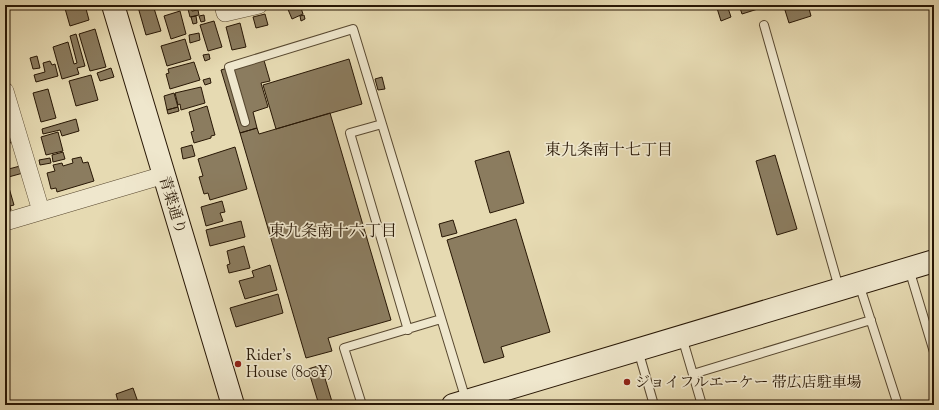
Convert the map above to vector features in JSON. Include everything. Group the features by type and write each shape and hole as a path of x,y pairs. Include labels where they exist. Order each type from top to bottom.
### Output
{"street":[{"name":"青葉通り","path":"113,5 233,405"},
{"path":"223,5 225,13 259,5"},
{"path":"5,91 41,211"},
{"path":"5,222 164,175"},
{"path":"460,403 934,261"}],"lane":[{"path":"764,25 849,286 871,320 898,405"},
{"path":"245,122 229,67 353,29 442,320 460,403"},
{"path":"382,124 350,133 408,330"},
{"path":"909,268 934,352"},
{"path":"362,405 344,348 442,320"},
{"path":"694,374 871,320"},
{"path":"682,336 702,405"},
{"path":"637,349 654,405"}],"building":[{"path":"64,5 85,5 89,20 70,26"},
{"path":"153,5 161,31 146,35 138,7"},
{"path":"187,5 190,5 192,11 198,10 199,15 190,17"},
{"path":"195,5 210,5 196,9"},
{"path":"292,5 300,5 303,14 292,19 287,7"},
{"path":"716,5 727,5 731,17 721,21"},
{"path":"739,5 763,5 764,7 742,14"},
{"path":"791,5 808,5 811,16 789,23 784,7"},
{"path":"180,11 186,34 171,39 164,16"},
{"path":"265,14 268,25 256,28 253,17"},
{"path":"204,15 205,21 201,22 199,16"},
{"path":"304,15 305,19 301,21 300,16"},
{"path":"196,16 197,23 193,24 191,17"},
{"path":"214,21 222,47 208,51 200,25"},
{"path":"240,23 246,47 232,50 226,27"},
{"path":"95,29 106,67 90,71 79,34"},
{"path":"199,33 200,40 190,43 189,35"},
{"path":"76,34 85,66 77,68 79,74 62,79 53,47 68,42 74,64 77,63 70,36"},
{"path":"185,39 191,59 167,66 161,46"},
{"path":"209,54 210,59 205,61 203,55"},
{"path":"37,56 40,68 33,69 30,58"},
{"path":"263,57 270,81 261,83 268,107 253,112 257,128 240,133 221,70"},
{"path":"349,59 362,104 276,129 263,85"},
{"path":"50,61 52,65 55,64 58,76 36,82 34,75 45,72 43,63"},
{"path":"194,62 200,80 170,89 166,74 169,73 168,69"},
{"path":"111,68 114,77 100,81 97,73"},
{"path":"91,75 98,100 76,106 69,81"},
{"path":"382,77 385,89 378,90 375,79"},
{"path":"210,78 211,83 205,85 203,80"},
{"path":"201,87 205,103 181,110 175,93"},
{"path":"48,89 56,118 41,122 33,93"},
{"path":"174,93 178,107 167,110 164,96"},
{"path":"207,106 215,135 211,136 211,138 194,143 191,132 194,131 189,112"},
{"path":"178,107 179,111 168,114 167,110"},
{"path":"330,113 391,320 328,338 332,351 306,358 240,133 257,128 259,134"},
{"path":"76,119 79,131 62,136 60,130 43,134 42,129"},
{"path":"58,132 63,151 46,155 41,137"},
{"path":"12,134 14,142 5,144 5,136"},
{"path":"192,145 195,156 183,159 181,148"},
{"path":"235,147 247,189 210,200 208,193 204,194 199,177 203,176 198,159"},
{"path":"509,151 524,203 490,213 475,161"},
{"path":"63,152 65,159 53,162 52,155"},
{"path":"775,155 797,229 777,235 756,161"},
{"path":"81,157 83,163 88,162 94,181 57,192 56,188 51,189 47,173 55,171 53,165 62,163 63,166 73,163 72,159"},
{"path":"50,158 51,163 40,165 39,160"},
{"path":"20,166 23,173 5,178 5,170"},
{"path":"5,181 7,181 14,205 10,206 11,210 5,212"},
{"path":"222,201 225,212 220,213 223,221 206,226 201,207"},
{"path":"516,219 550,332 501,347 504,357 484,363 447,240"},
{"path":"453,220 457,233 442,237 439,224"},
{"path":"241,221 245,237 210,246 206,230"},
{"path":"244,246 250,268 229,273 227,265 230,264 227,251"},
{"path":"270,265 277,290 245,299 239,281 254,277 252,271"},
{"path":"278,294 283,313 236,327 230,308"},
{"path":"321,365 333,405 319,405 308,369"},
{"path":"133,388 139,405 119,405 116,394"}],"place":[{"name":"Rider’s House (800¥)","path":"238,364"},
{"name":"ジョイフルエーケー 帯広店駐車場","path":"627,382"}],"district":[{"name":"東九条南十七丁目","path":"609,149"},
{"name":"東九条南十六丁目","path":"333,230"}]}
